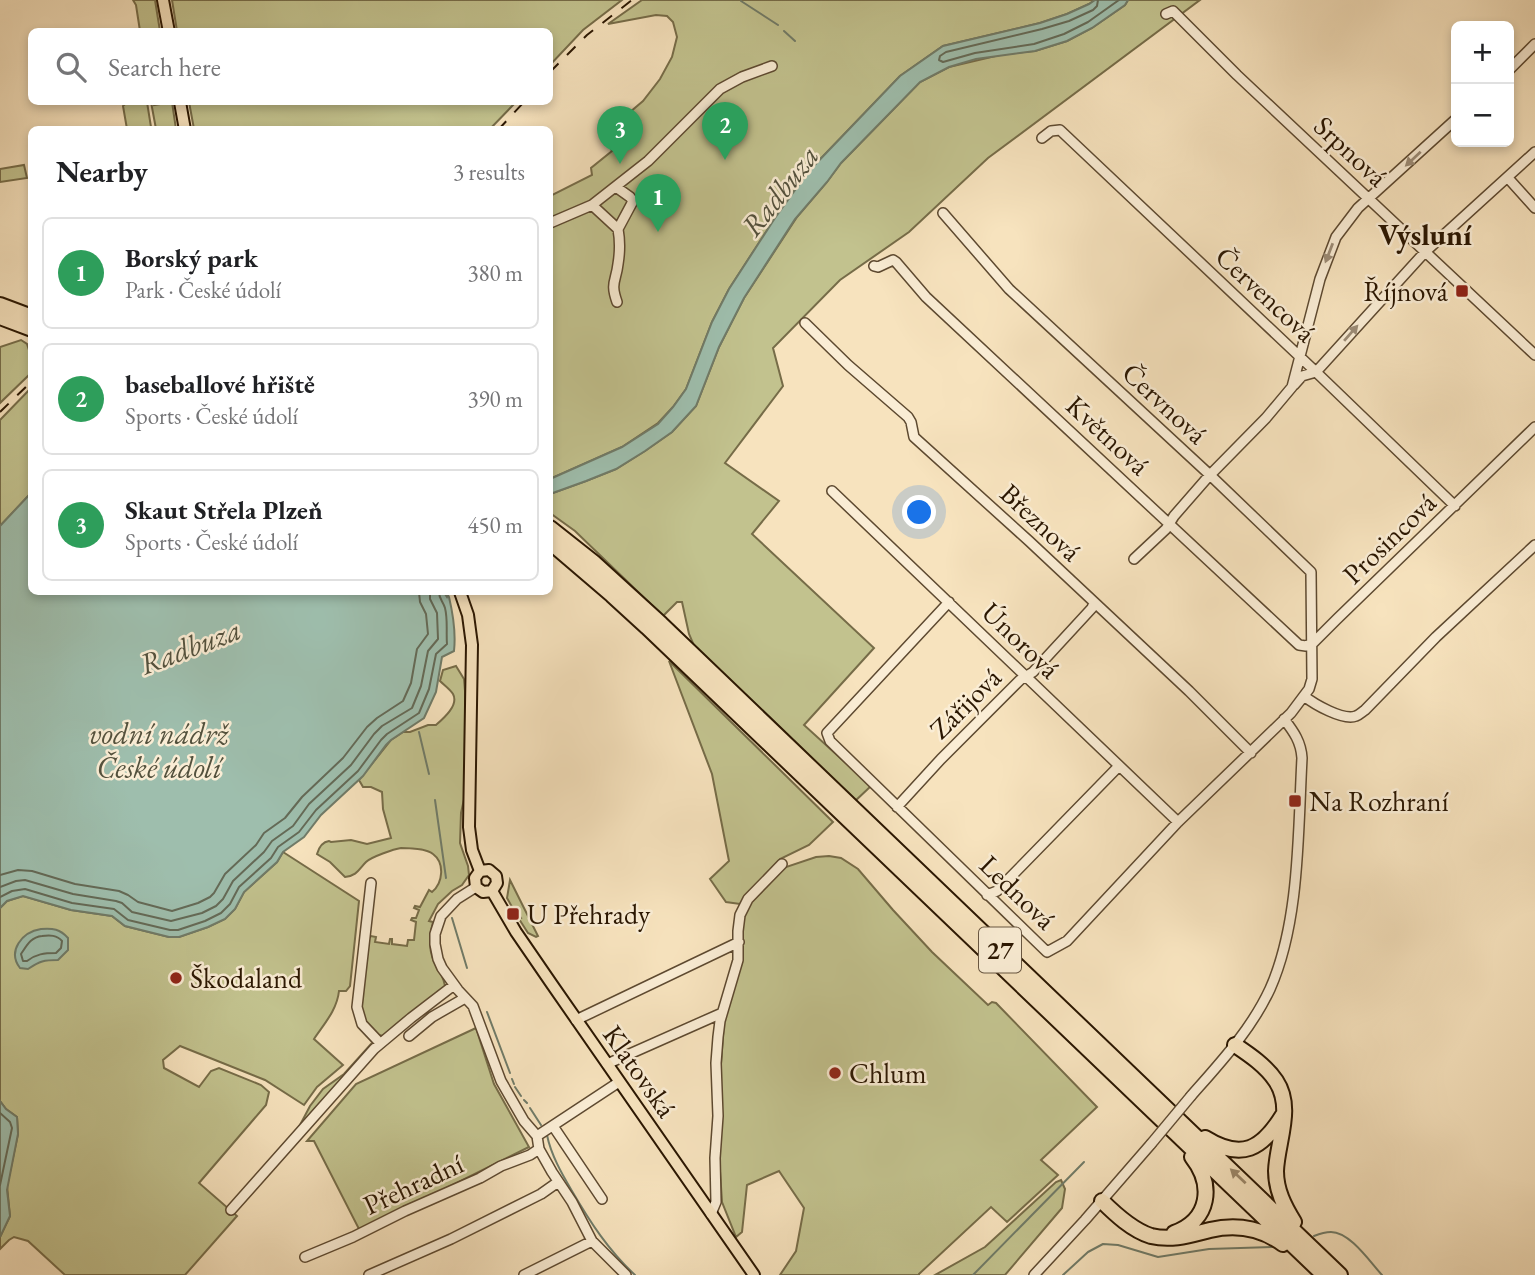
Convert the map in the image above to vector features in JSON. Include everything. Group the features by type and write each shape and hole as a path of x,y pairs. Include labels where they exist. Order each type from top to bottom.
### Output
{"highway":[{"path":"0,305 28,316"},
{"path":"0,317 28,328"},
{"name":"27","path":"553,530 593,562 661,624 1340,1275"},
{"name":"27","path":"553,545 680,658 1324,1275"},
{"path":"1235,1045 1267,1070 1282,1095 1283,1127 1276,1173 1278,1190 1284,1208 1298,1228 1319,1248 1324,1259"},
{"path":"1108,1052 1129,1065 1204,1137 1220,1146 1236,1150 1254,1146 1269,1136 1283,1114"},
{"path":"1157,1116 1171,1136 1196,1162 1203,1175 1206,1191 1203,1206 1195,1221 1167,1238"},
{"path":"1102,1201 1139,1231 1154,1237 1176,1239 1224,1228 1243,1227 1262,1232 1281,1243 1316,1275"}],"main road":[{"path":"163,0 168,28"},
{"path":"181,105 184,126"},
{"path":"461,595 468,615 472,645 469,827 472,850 480,871"},
{"path":"489,870 496,876 497,884 492,891 484,892 476,887 475,878 480,871 489,870"},
{"name":"Klatovská","path":"492,891 528,950 754,1275"}],"street":[{"name":"Srpnová","path":"1166,14 1173,12 1535,355"},
{"path":"1514,65 1535,44"},
{"path":"553,222 592,205 616,187 648,161 720,89 772,66"},
{"path":"1293,387 1317,289 1336,237 1358,208 1451,124"},
{"name":"Červencová","path":"1042,138 1051,131 1059,130 1455,506"},
{"path":"1134,559 1166,529 1210,475 1266,418 1302,376 1316,372 1425,252 1535,152"},
{"path":"1508,178 1535,208"},
{"path":"616,187 633,201 618,229 618,266 613,282 617,302"},
{"path":"592,205 618,229"},
{"name":"Červnová","path":"943,213 1009,289 1311,572 1312,643"},
{"name":"Květnová","path":"874,265 878,267 892,260 896,262 926,298 1170,522 1299,645 1312,643"},
{"name":"Březnová","path":"805,323 908,417 914,437 1020,532 1251,752"},
{"name":"Prosincová","path":"1312,643 1535,427"},
{"name":"Únorová","path":"832,491 1178,822"},
{"path":"1312,643 1312,679 1304,696 1317,705 1350,717 1356,716 1535,545"},
{"name":"Lednová","path":"949,602 827,733 830,741 1047,952 1068,941 1178,822 1251,752 1304,696"},
{"name":"Zářijová","path":"897,807 941,759 1041,663 1094,603"},
{"path":"1034,1275 1102,1201 1235,1045 1269,991 1287,939 1296,866 1302,758 1296,735 1284,719"},
{"path":"987,895 997,891 1119,766"},
{"path":"712,1214 716,1202 718,1037 722,1013 738,960 740,915 748,900 782,864"},
{"path":"371,883 357,1007 362,1024 380,1043"},
{"path":"476,887 450,905 441,916 435,944 438,959 454,985 473,1006 501,1081 524,1121 537,1136 539,1149 572,1202 592,1241 626,1275"},
{"path":"576,1020 738,942"},
{"path":"231,1210 380,1043 454,985"},
{"path":"408,1036 432,1017 465,998"},
{"path":"607,1064 722,1013"},
{"path":"537,1136 619,1082"},
{"path":"553,1126 602,1199"},
{"name":"Přehradní","path":"305,1257 539,1149"},
{"path":"369,1275 451,1239 541,1194 558,1182"},
{"path":"524,1275 592,1241"}],"green space":[{"path":"133,0 155,0 160,28 140,28"},
{"path":"172,0 622,0 583,30 553,62 553,28 177,28"},
{"path":"642,0 1095,0 1067,14 1040,23 943,46 900,76 808,172 777,215 729,289 712,322 686,389 673,407 658,423 622,447 553,478 553,194 592,175 591,168 612,151 606,139 616,124 643,101 660,79 672,57 677,37 673,22 667,16 656,15 608,24"},
{"path":"1128,0 1200,0 988,158 909,232 840,280 773,348 783,386 725,463 779,501 752,534 874,648 804,725 871,786 854,802 695,648 682,602 677,602 663,616 575,531 553,515 553,493 616,469 672,432 696,406 719,347 744,298 797,217 841,163 920,82 949,67 1004,54 1035,51 1067,41 1092,28 1125,5"},
{"path":"147,105 151,126 126,126 123,106"},
{"path":"152,105 172,105 176,126 155,126"},
{"path":"190,105 513,105 493,126 193,126"},
{"path":"24,165 27,178 0,182 0,169"},
{"path":"21,340 27,344 28,376 0,403 0,347"},
{"path":"28,391 28,496 0,526 0,420"},
{"path":"669,661 833,822 809,845 780,859 740,904 726,902 710,879 729,861 712,774"},
{"path":"456,666 464,679 465,691 465,795 461,813 460,843 469,875 462,885 438,904 429,921 433,922 430,940 432,956 445,988 384,1036 378,1035 368,1027 361,1013 368,939 371,936 376,937 375,942 389,944 392,939 392,944 407,946 408,940 414,940 416,922 411,920 416,918 419,910 414,908 420,907 429,890 432,892 436,888 441,873 439,862 430,852 401,848 373,858 355,874 345,877 317,854 324,842 351,840 367,844 391,838 383,809 382,792 363,787 359,780 391,740 403,732 436,725 446,715 454,698 452,692 440,681 443,670"},
{"path":"283,852 359,901 350,986 346,991 339,991 333,1011 314,1039 343,1065 317,1087 304,1105 265,1080 180,1046 163,1060 164,1068 199,1087 211,1071 219,1068 261,1085 269,1092 266,1105 199,1183 237,1216 185,1275 65,1275 28,1241 14,1237 0,1249 0,1237 10,1216 7,1186 18,1134 17,1117 0,1101 0,908 7,901 23,896 71,910 112,916 125,926 179,937 225,919 235,909 244,892 277,862"},
{"path":"816,857 841,858 858,869 932,952 988,1005 996,1003 1097,1107 1041,1160 1058,1175 1007,1222 991,1207 919,1275 780,1275 796,1251 804,1208 779,1171 747,1185 742,1232 736,1237 722,1202 718,1140 724,1021 742,957 743,917 747,905 783,868"},
{"path":"510,880 538,936 536,937 528,933 507,898"},
{"path":"476,1028 494,1084 529,1147 360,1231 314,1141 307,1141 356,1084"},
{"path":"371,1044 300,1125 323,1089 344,1074"},
{"path":"1061,1180 1065,1189 1062,1208 1005,1275 935,1275 985,1247"}],"water":[{"path":"1095,0 1128,0 1125,5 1092,28 1067,41 1035,51 976,59 949,67 920,82 841,163 795,219 744,298 719,347 696,406 672,432 616,469 553,493 553,478 622,447 658,424 673,407 686,389 712,322 729,289 775,218 808,172 900,76 943,46 1040,23"},
{"name":"vodní nádrž České údolí","path":"28,496 28,595 448,595 454,624 454,651 442,657 436,692 424,718 386,745 363,776 321,815 304,837 283,852 277,862 244,892 235,909 225,919 179,937 169,937 125,926 112,916 71,910 23,896 7,901 0,908 0,526"},
{"path":"41,929 53,929 62,933 68,938 68,950 58,960 42,961 28,969 20,968 15,955 18,943 28,934"},
{"path":"0,1101 17,1117 18,1134 7,1190 10,1216 0,1237"}],"waterway":[{"path":"741,1 778,25"},
{"path":"784,31 795,41"},
{"path":"419,732 429,774"},
{"path":"435,800 446,878"},
{"path":"452,918 467,968"},
{"path":"487,1012 510,1073"},
{"path":"512,1079 514,1084"},
{"path":"515,1087 521,1096"},
{"path":"524,1100 527,1103"},
{"path":"530,1108 541,1125"},
{"path":"547,1135 557,1164 586,1214 608,1246 635,1275"},
{"path":"973,1275 1084,1162"},
{"path":"1314,1236 1331,1232 1345,1237 1382,1275"},
{"path":"1063,1275 1088,1252 1103,1244 1118,1245 1158,1257 1209,1249 1274,1247"}],"railway":[{"path":"553,69 587,35 632,0"},
{"path":"502,126 521,105"},
{"path":"0,412 28,385"}],"place":[{"name":"baseballové hřiště","path":"725,160"},
{"name":"Skaut Střela Plzeň","path":"620,164"},
{"name":"Borský park","path":"658,232"},
{"name":"Říjnová","path":"1462,291"},
{"name":"Na Rozhraní","path":"1295,801"},
{"name":"U Přehrady","path":"513,914"},
{"name":"Škodaland","path":"176,978"},
{"name":"Chlum","path":"835,1073"}],"district":[{"name":"Výsluní","path":"1425,235"}],"water label":[{"name":"Radbuza","path":"780,191"},
{"name":"Radbuza","path":"190,647"}]}
